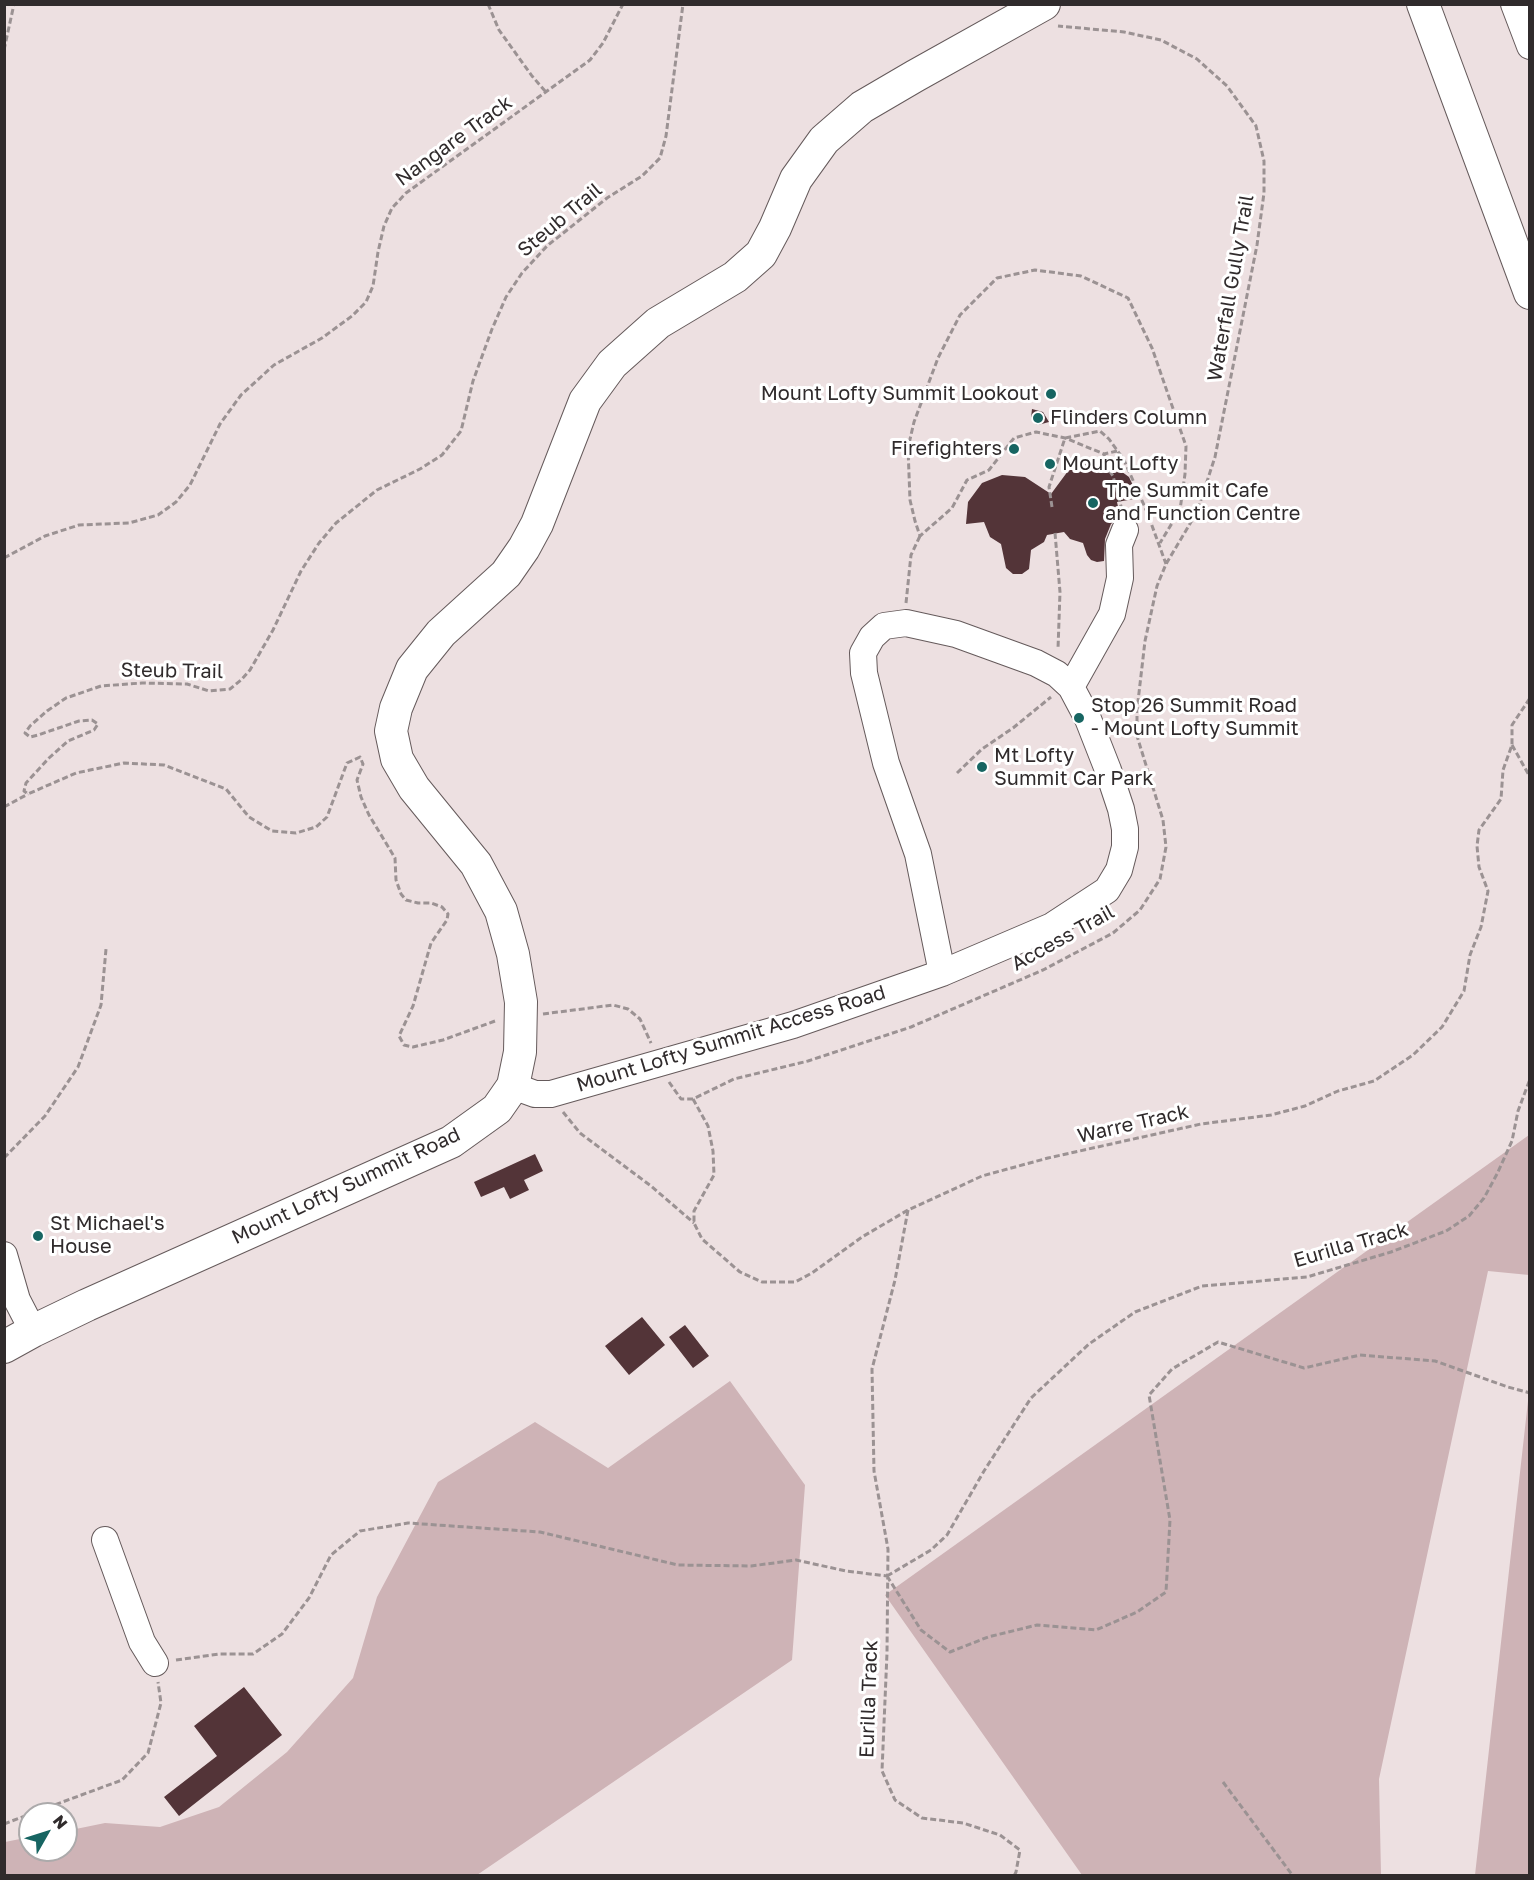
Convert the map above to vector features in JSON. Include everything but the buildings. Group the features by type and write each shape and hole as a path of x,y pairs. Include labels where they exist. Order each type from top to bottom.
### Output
{"main road":[{"path":"1423,4 1530,293"},
{"name":"Mount Lofty Summit Road","path":"4,1347 87,1305 451,1142 496,1109 513,1086 520,1052 520,1002 513,954 501,911 476,864 414,788 397,759 392,731 396,708 412,669 441,633 506,574 525,548 537,524 585,401 612,364 658,323 735,277 761,254 796,179 824,140 862,107 915,76 1046,15"}],"lane":[{"path":"1514,4 1530,46"},
{"path":"942,973 918,854 886,763 864,673 862,654 872,637 884,626 906,623 956,634 1036,663 1057,674 1071,687 1112,614 1120,578 1119,545 1125,530"},
{"name":"Mount Lofty Summit Access Road","path":"513,1086 535,1094 551,1094 793,1025 942,973 1052,926 1107,890 1119,870 1125,847 1125,829 1108,770 1088,719 1071,687"},
{"path":"4,1255 17,1300 33,1331"},
{"path":"105,1540 142,1642 155,1663"}],"path":[{"path":"4,50 14,4"},
{"path":"488,4 499,30 546,92"},
{"name":"Nangare Track","path":"4,558 45,536 79,525 129,522 158,515 176,502 190,485 220,424 241,395 274,366 322,338 352,316 366,302 374,286 384,226 392,208 406,193 590,60 603,43 622,4"},
{"name":"Steub Trail","path":"28,794 24,791 26,783 49,758 68,741 94,730 98,723 92,720 79,721 30,737 25,733 47,711 66,698 101,686 142,683 187,684 209,691 230,689 250,670 273,630 301,571 319,543 336,523 377,490 420,470 442,455 461,431 473,381 492,329 506,297 522,273 547,246 607,198 642,176 660,158 666,136 683,4"},
{"name":"Waterfall Gully Trail","path":"1046,15 1161,40 1197,59 1227,86 1256,126 1264,161 1264,193 1257,245 1215,457 1197,512 1167,564"},
{"path":"920,536 910,501 908,448 914,422 938,358 960,315 997,278 1035,270 1081,276 1128,298 1152,348 1186,446 1180,510 1160,543"},
{"path":"1065,438 1100,431 1109,439 1124,460 1167,564"},
{"path":"906,623 911,555 920,536 952,508 967,480 989,470 1012,439 1036,432 1065,438 1104,454 1116,451"},
{"path":"1052,507 1049,487 1065,438"},
{"path":"1104,454 1105,464 1113,476 1120,499 1125,530"},
{"path":"1055,533 1057,546"},
{"name":"Access Trail","path":"693,1099 734,1079 808,1061 911,1027 1043,970 1113,933 1140,910 1160,879 1166,847 1163,820 1137,736 1137,710 1145,641 1157,586 1167,564"},
{"name":"Warre Track","path":"551,1094 580,1133 651,1186 694,1223 702,1239 740,1272 762,1282 795,1282 812,1273 861,1237 908,1210 982,1176 1048,1158 1201,1124 1271,1115 1305,1106 1338,1091 1374,1081 1413,1055 1442,1027 1464,991 1470,955 1481,927 1488,891 1479,867 1477,846 1479,830 1502,800 1503,770 1512,745 1512,725 1530,698"},
{"path":"1512,745 1530,777"},
{"path":"4,807 76,773 124,763 164,765 225,789 249,817 272,831 296,833 316,828 327,817 348,763 360,757 363,764 357,780 361,798 395,858 396,880 401,894 406,900 431,903 442,907 448,914"},
{"path":"4,1158 45,1116 78,1067 101,1005 106,949"},
{"path":"658,1063 681,1099 693,1099 708,1126 713,1151 714,1175 694,1211 694,1223"},
{"name":"Eurilla Track","path":"887,1576 931,1550 947,1535 984,1471 1031,1398 1089,1344 1135,1312 1202,1286 1307,1277 1391,1252 1446,1231 1469,1216 1484,1198 1512,1141 1518,1111 1530,1079"},
{"name":"Eurilla Track","path":"908,1210 895,1280 872,1369 874,1471 888,1549 887,1653 882,1771 895,1800 922,1818 963,1823 1000,1835 1020,1850 1014,1875"},
{"path":"62,1802 122,1780 148,1753 161,1702 155,1663 219,1654 253,1654 282,1634 309,1598 331,1555 360,1531 408,1523 540,1532 678,1565 752,1566 796,1560 846,1571 887,1576 921,1630 950,1652 988,1637 1037,1625 1096,1630 1137,1612 1166,1592 1170,1520 1149,1395 1172,1370 1218,1342 1304,1368 1360,1355 1435,1361 1530,1393"},
{"path":"1223,1782 1293,1875"}],"shaded area":[{"path":"1529,1135 1529,1275 1488,1271 1379,1779 1381,1875 1082,1875 885,1595"},
{"path":"730,1381 805,1485 792,1660 477,1875 5,1875 5,1842 18,1839 18,1862 78,1862 78,1829 105,1823 160,1827 219,1807 287,1752 353,1678 377,1597 438,1482 535,1422 608,1468"},
{"path":"1529,1392 1529,1875 1475,1875"}],"place":[{"name":"Mount Lofty Summit Lookout","path":"1051,394"},
{"name":"Flinders Column","path":"1038,418"},
{"name":"Firefighters","path":"1014,449"},
{"name":"Mount Lofty","path":"1050,464"},
{"name":"The Summit Cafe and Function Centre","path":"1093,503"},
{"name":"Stop 26 Summit Road - Mount Lofty Summit","path":"1079,718"},
{"name":"Mt Lofty Summit Car Park","path":"982,767"},
{"name":"St Michael's House","path":"38,1236"}]}
